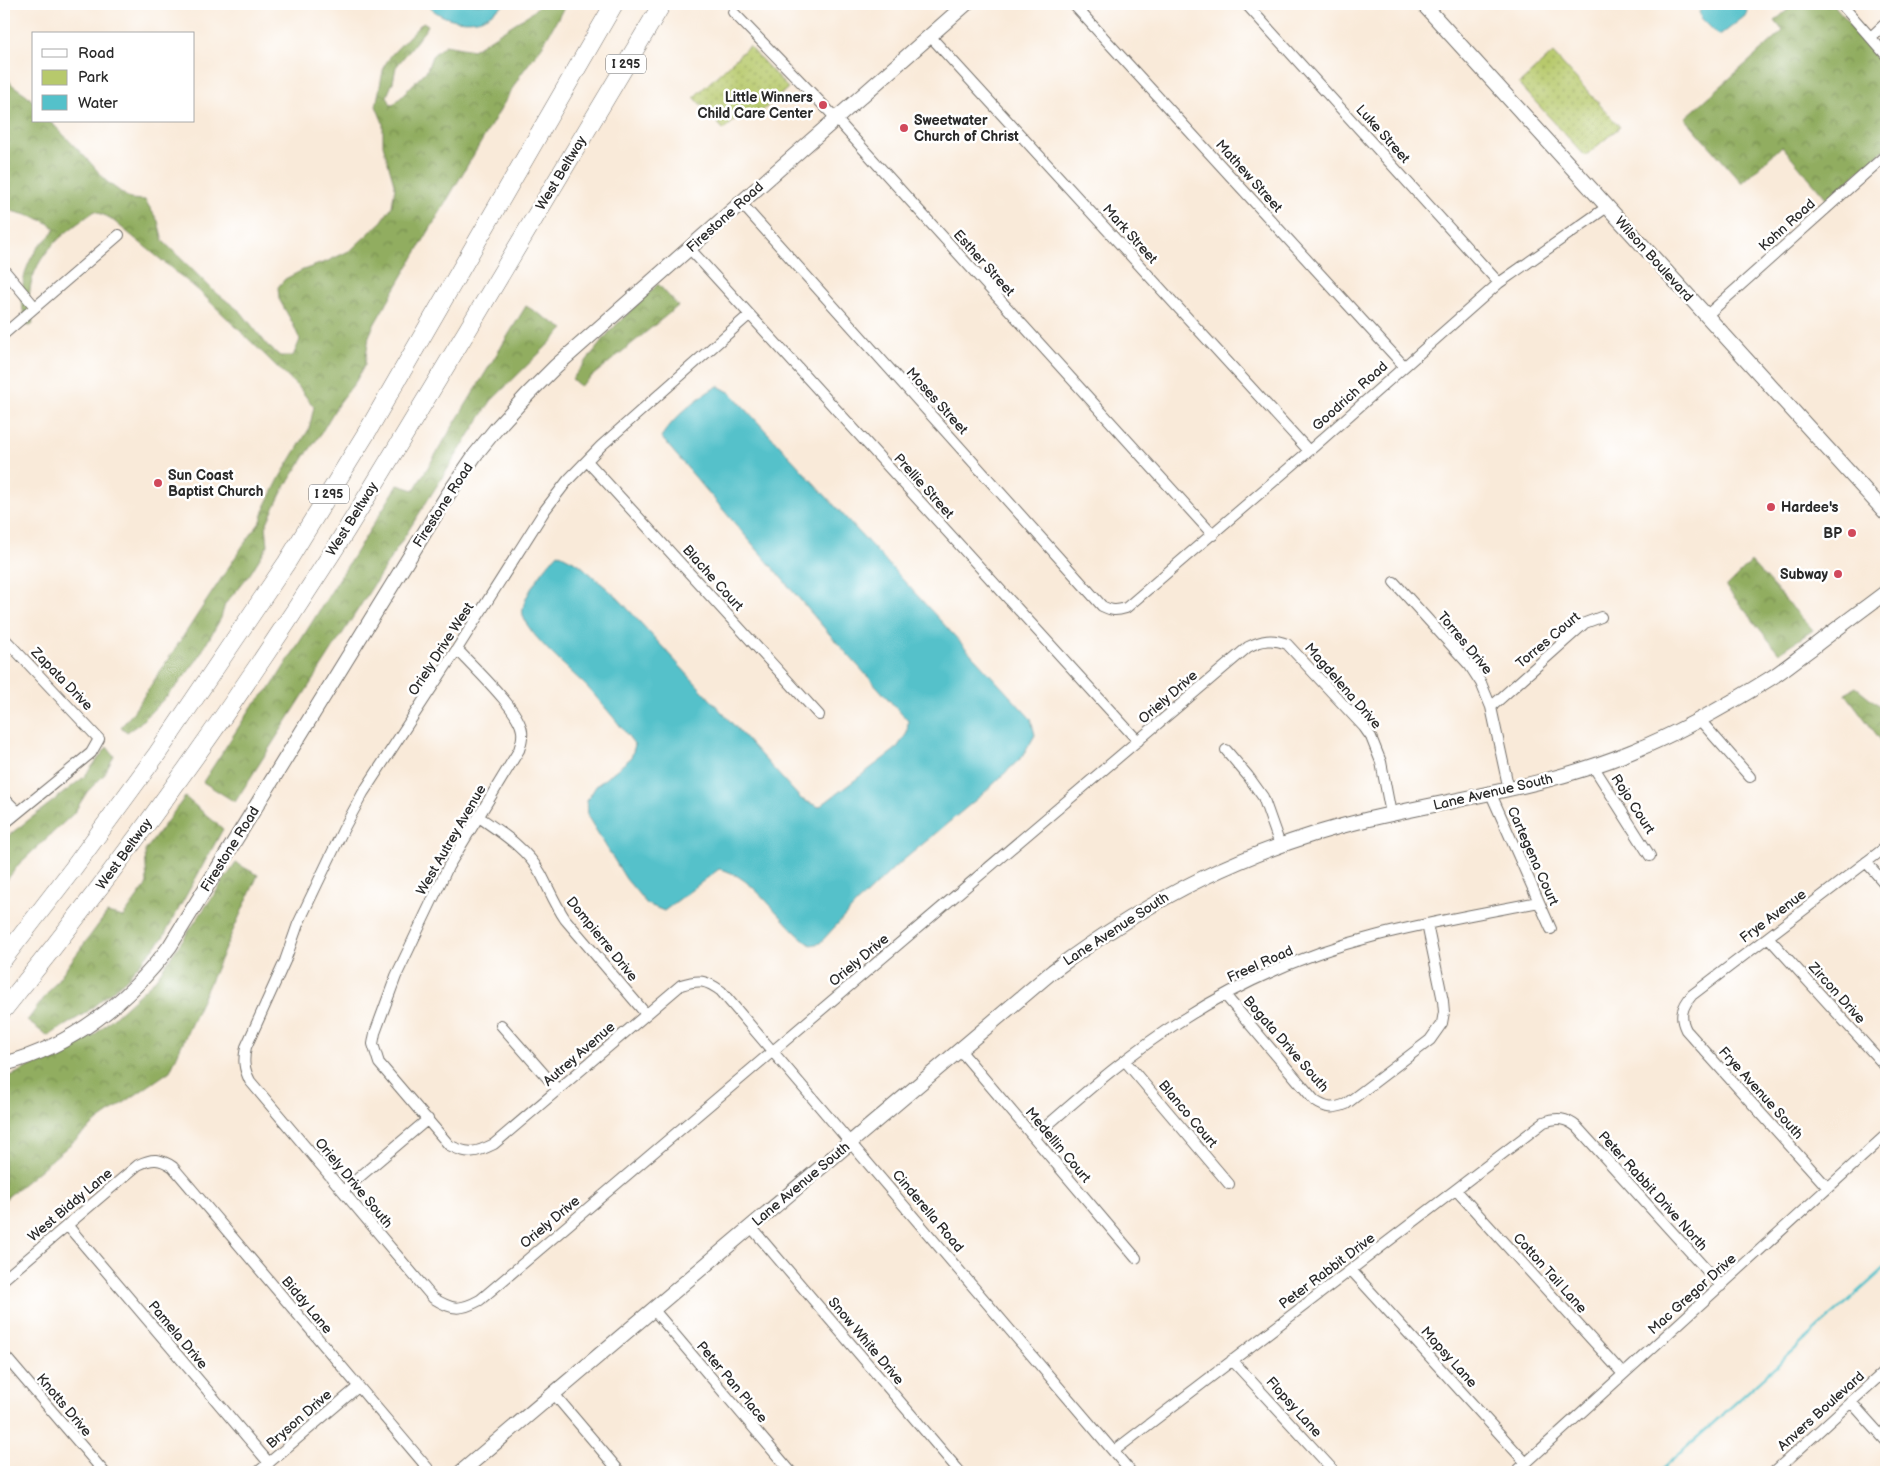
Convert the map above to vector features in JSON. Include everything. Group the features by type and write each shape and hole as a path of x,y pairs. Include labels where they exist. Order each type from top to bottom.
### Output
{"highway":[{"name":"I 295","path":"4,958 72,870 157,754 287,562 367,432 614,4"},
{"path":"659,9 673,4"},
{"name":"West Beltway","path":"4,1010 93,896 169,792 290,618 334,550 434,385 659,9"}],"street":[{"name":"Mathew Street","path":"1073,4 1404,366"},
{"name":"Luke Street","path":"1246,4 1499,283"},
{"name":"Wilson Boulevard","path":"1423,4 1886,513"},
{"path":"1841,4 1886,55"},
{"name":"Firestone Road","path":"4,1064 48,1048 77,1033 112,1008 154,968 170,946 447,496 475,455 528,394 556,366 963,5"},
{"name":"Esther Street","path":"733,12 836,119 1212,535"},
{"path":"1871,37 1886,23"},
{"name":"Mark Street","path":"930,36 1309,451"},
{"name":"Kohn Road","path":"1706,316 1886,155"},
{"name":"Moses Street","path":"741,203 1102,606 1117,611"},
{"name":"Goodrich Road","path":"1117,611 1126,608 1212,535 1499,283 1607,207"},
{"path":"4,334 119,235"},
{"name":"Prellie Street","path":"690,248 1138,741"},
{"path":"4,270 35,307"},
{"name":"Oriely Drive West","path":"243,1059 246,1047 285,961 298,924 363,792 545,510 568,480 635,414 749,315"},
{"name":"Blache Court","path":"587,461 819,715"},
{"name":"Torres Drive","path":"1394,582 1476,674 1491,707 1509,790"},
{"name":"Lane Avenue South","path":"462,1472 1052,971 1125,920 1198,879 1280,846 1391,814 1509,790 1593,766 1631,752 1699,719 1772,677 1886,592"},
{"name":"Torres Court","path":"1491,707 1585,623 1601,617"},
{"name":"Zapata Drive","path":"4,638 99,739 91,753 18,812"},
{"name":"Oriely Drive","path":"460,1308 480,1300 1248,647 1260,641 1271,639 1279,641"},
{"name":"Magdelena Drive","path":"1279,641 1295,651 1371,737 1381,762 1391,814"},
{"name":"West Autrey Avenue","path":"428,1119 379,1063 373,1044 375,1033 396,976 448,867 519,750 522,741 522,731 514,712 457,649"},
{"path":"1699,719 1750,777"},
{"path":"1226,750 1263,797 1280,846"},
{"name":"Rojo Court","path":"1593,766 1650,856"},
{"name":"Cartegena Court","path":"1491,794 1551,929"},
{"path":"4,798 18,812 4,824"},
{"name":"Dompierre Drive","path":"479,817 509,838 532,860 565,919 646,1014"},
{"name":"Frye Avenue","path":"1682,1012 1685,1003 1692,995 1886,847"},
{"path":"1866,862 1886,885"},
{"name":"Freel Road","path":"1034,1137 1125,1060 1182,1019 1280,968 1374,936 1538,902"},
{"name":"Bogata Drive South","path":"1225,995 1315,1101 1330,1108 1337,1108 1346,1104 1430,1040 1442,1023 1443,1001 1427,924"},
{"name":"Zircon Drive","path":"1768,937 1886,1067"},
{"name":"Cinderella Road","path":"695,981 709,983 721,991 1131,1472"},
{"name":"Autrey Avenue","path":"428,1119 450,1145 459,1150 471,1153 494,1144 681,985 695,981"},
{"name":"Frye Avenue South","path":"1682,1012 1682,1021 1686,1030 1828,1188"},
{"path":"501,1025 558,1090"},
{"name":"Medellin Court","path":"959,1049 1136,1258"},
{"name":"Oriely Drive South","path":"243,1059 250,1081 433,1298 446,1306 460,1308"},
{"name":"Blanco Court","path":"1125,1060 1230,1184"},
{"path":"343,1191 428,1119"},
{"name":"Peter Rabbit Drive","path":"1114,1451 1544,1122 1561,1119"},
{"name":"Peter Rabbit Drive North","path":"1561,1119 1570,1121 1577,1127 1721,1286"},
{"name":"Mac Gregor Drive","path":"1516,1472 1886,1135"},
{"name":"West Biddy Lane","path":"4,1279 138,1165 148,1160 158,1159"},
{"name":"Biddy Lane","path":"158,1159 173,1167 431,1472"},
{"name":"Cotton Tail Lane","path":"1456,1190 1623,1374"},
{"name":"Pamela Drive","path":"67,1225 269,1463"},
{"name":"Snow White Drive","path":"751,1227 960,1472"},
{"name":"Mopsy Lane","path":"1351,1270 1526,1463"},
{"name":"Peter Pan Place","path":"653,1310 791,1472"},
{"name":"Knotts Drive","path":"4,1355 104,1472"},
{"name":"Flopsy Lane","path":"1232,1360 1335,1472"},
{"name":"Anvers Boulevard","path":"1774,1472 1886,1370"},
{"name":"Bryson Drive","path":"258,1472 358,1386"},
{"path":"554,1394 620,1472"},
{"path":"1851,1402 1886,1440"}],"green space":[{"path":"540,4 566,4 542,46 521,74 375,323 369,336 365,364 356,381 337,406 283,490 266,525 268,545 250,574 225,604 221,618 197,660 177,686 139,724 127,732 121,727 132,714 261,521 266,505 280,477 309,429 314,407 300,389 198,290 110,218 95,211 59,238 41,260 31,285 29,304 33,324 30,326 26,325 22,296 25,276 37,249 55,228 38,218 5,209 11,192 4,179 4,71 11,84 32,101 32,122 51,122 106,181 130,199 145,200 158,221 163,241 214,291 241,312 268,346 280,356 293,356 300,340 279,299 278,287 285,279 351,250 382,221 392,206 395,187 383,145 383,123 376,106 384,66 392,54 423,22 428,25 396,67 393,82 387,96 391,105 427,70 432,56 445,45 473,50 531,13"},
{"path":"1794,4 1833,4 1886,64 1886,148 1827,199 1782,146 1742,183 1685,118 1783,31 1775,21"},
{"path":"749,46 788,88 752,120 744,111 724,130 694,97"},
{"path":"1553,53 1620,127 1585,156 1519,84"},
{"path":"658,284 678,306 580,386 572,379 610,331"},
{"path":"526,306 564,329 491,401 235,802 203,782 253,705 272,686 398,485 414,490"},
{"path":"1751,562 1813,630 1779,653 1726,587"},
{"path":"1856,687 1886,711 1886,747 1845,693"},
{"path":"107,747 114,756 104,775 87,792 74,813 19,864 4,884 4,839 84,777"},
{"path":"185,797 223,829 162,939 126,979 87,1012 48,1036 27,1021 107,913 123,917 147,884 145,851"},
{"path":"236,863 258,875 170,1071 99,1120 4,1200 4,1079 93,1036 154,981"}],"water":[{"path":"428,4 505,4 484,18 467,21 445,17 432,9"},
{"path":"1706,4 1745,4 1747,12 1745,16 1721,35 1718,35 1701,18 1699,12"},
{"path":"718,386 731,393 1031,719 1035,735 1023,756 984,793 894,868 856,904 820,943 811,945 789,926 756,890 732,873 719,869 664,911 647,904 626,879 588,817 587,801 596,786 631,758 635,745 589,689 541,643 526,623 523,615 525,600 530,591 541,573 558,553 579,564 618,598 801,799 819,807 896,749 907,733 908,721 831,636 661,437 672,422 687,408"}],"waterway":[{"path":"1659,1472 1886,1267"}],"place":[{"name":"Little Winners Child Care Center","path":"823,105"},
{"name":"Sweetwater Church of Christ","path":"904,128"},
{"name":"Sun Coast Baptist Church","path":"158,483"},
{"name":"Hardee's","path":"1771,507"},
{"name":"BP","path":"1852,533"},
{"name":"Subway","path":"1838,574"}]}
